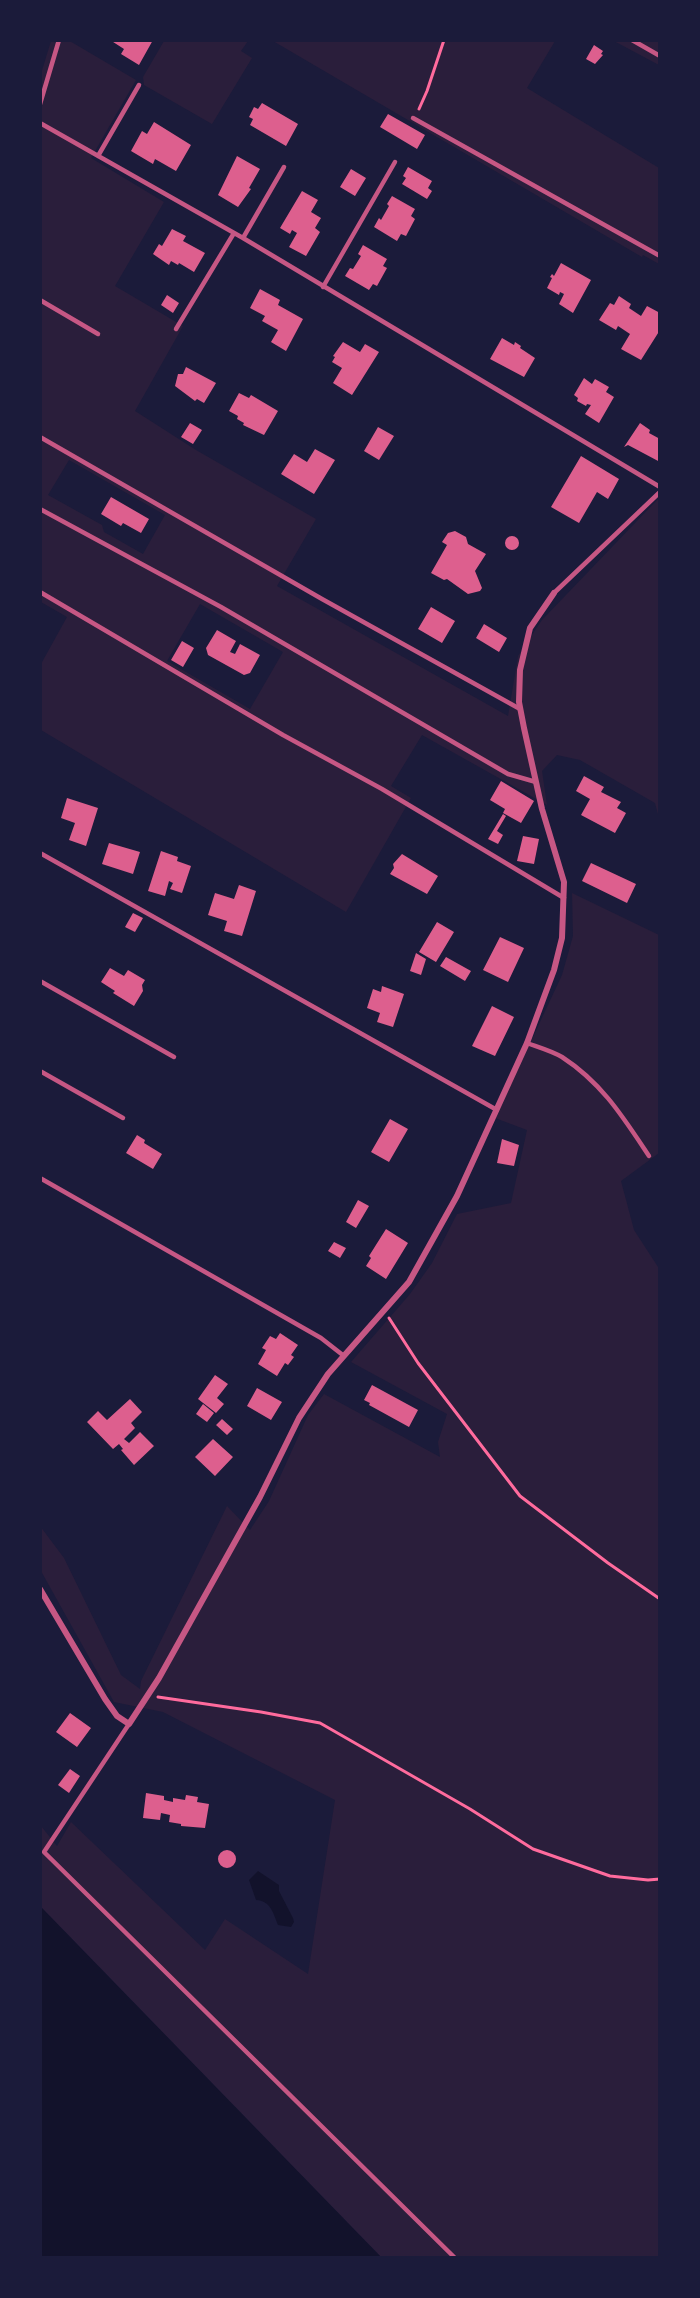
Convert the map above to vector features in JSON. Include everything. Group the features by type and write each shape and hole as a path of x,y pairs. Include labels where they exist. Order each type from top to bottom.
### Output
{"street":[{"path":"40,1589 105,1700 117,1716 129,1724 148,1696 260,1497 299,1418 328,1374 385,1311 414,1272 457,1196 527,1043 554,970 562,938 564,882 542,809 520,709 520,670 530,628 554,593"}],"lane":[{"path":"40,104 59,40"},
{"path":"632,40 660,56"},
{"path":"98,156 139,85"},
{"path":"413,118 660,256"},
{"path":"40,123 243,238 660,487"},
{"path":"323,287 395,162"},
{"path":"243,238 284,167"},
{"path":"176,329 234,233"},
{"path":"40,300 98,334"},
{"path":"40,437 520,709"},
{"path":"554,593 660,492"},
{"path":"40,509 221,607 508,774 536,782"},
{"path":"40,592 565,898"},
{"path":"40,853 497,1110"},
{"path":"40,981 174,1057"},
{"path":"527,1043 560,1056 596,1083 649,1156"},
{"path":"40,1071 123,1119"},
{"path":"40,1178 321,1338 344,1356"},
{"path":"129,1724 44,1852 455,2258"}],"path":[{"path":"413,118 427,91 444,40"},
{"path":"385,1311 418,1363 520,1496 608,1563 660,1599"},
{"path":"148,1696 320,1723 470,1809 533,1850 610,1876 660,1879"}],"shaded area":[{"path":"68,40 136,80 91,158 164,202 115,286 183,326 135,411 196,450 316,519 277,586 508,716 518,656 542,620 659,498 659,818 655,803 580,760 557,755 542,771 547,805 422,735 391,786 411,798 346,912 41,730 41,664 67,617 41,602 40,77 51,41","holes":["69,460 165,515 143,554 104,532 102,525 48,495","200,604 283,652 250,709 167,661"]},
{"path":"164,41 248,41 241,51 252,58 212,124 144,85 143,77"},
{"path":"273,41 555,41 527,88 659,168 659,264 643,255 642,257"},
{"path":"614,41 659,41 659,65"},
{"path":"572,893 659,935 659,1153 621,1181 634,1230 660,1270 659,2257 381,2257 41,1907 41,1826 57,1846 71,1822 205,1950 225,1919 308,1974 335,1800 163,1712 114,1702 41,1571 40,1526 64,1558 121,1675 140,1689 141,1681 227,1506 250,1530 269,1501 308,1415 324,1394 440,1457 438,1442 447,1414 351,1362 410,1294 432,1263 457,1214 511,1203 527,1130 495,1118 562,975 573,936"},
{"path":"258,1871 279,1885 279,1891 293,1918 294,1922 291,1927 278,1925 268,1905 256,1900 249,1880"},
{"path":"41,1907 381,2257 41,2257"}],"building":[{"path":"110,40 153,40 139,65 121,54 124,49"},
{"path":"594,45 603,51 601,54 603,55 595,64 586,59"},
{"path":"262,103 298,124 286,146 250,125 253,119 249,117 254,107 258,109"},
{"path":"388,114 425,135 417,149 380,127"},
{"path":"154,122 191,145 176,171 155,159 153,164 131,151 142,131 147,134"},
{"path":"237,156 260,169 249,188 251,189 238,207 218,195"},
{"path":"408,167 432,181 428,188 432,191 427,199 402,184"},
{"path":"351,169 366,178 355,196 340,187"},
{"path":"302,191 318,200 311,212 321,218 315,228 320,232 306,256 289,247 297,233 292,230 290,234 280,228"},
{"path":"392,196 415,209 411,216 415,219 406,236 401,234 397,241 374,227 379,218 381,220"},
{"path":"172,229 186,236 183,241 205,253 194,272 179,263 178,265 171,261 169,265 153,254 159,244 162,246"},
{"path":"363,245 387,259 383,266 387,268 377,286 373,284 369,290 345,276 350,268 353,269 361,256 358,254"},
{"path":"561,263 591,280 573,313 559,304 564,294 560,292 559,295 547,288 552,278 550,277 552,274 554,276"},
{"path":"260,289 280,300 278,305 303,319 286,351 271,342 278,330 262,321 265,316 250,308"},
{"path":"167,295 179,303 173,313 161,305"},
{"path":"619,296 631,304 629,308 641,316 647,306 660,313 660,330 641,360 621,349 630,334 618,326 616,330 599,320 610,303 614,305"},
{"path":"502,338 514,345 515,342 535,358 524,377 490,359"},
{"path":"343,342 360,352 365,344 379,352 352,395 333,383 342,368 332,362 335,357 333,356"},
{"path":"186,367 216,383 204,403 197,399 195,401 175,386 178,374 183,374"},
{"path":"584,378 592,384 595,379 609,387 606,392 614,397 599,423 585,414 591,405 586,406 577,401 578,398 574,395"},
{"path":"239,393 249,398 251,395 278,411 264,435 243,425 244,423 237,419 238,416 229,411"},
{"path":"190,423 202,430 193,444 181,437"},
{"path":"640,423 650,430 649,433 660,439 660,462 628,445 624,447"},
{"path":"378,427 394,436 379,460 364,451"},
{"path":"315,449 335,460 314,494 281,474 294,454 307,462"},
{"path":"581,456 619,479 608,499 597,492 579,523 551,507"},
{"path":"111,497 149,519 141,533 123,523 121,526 101,514"},
{"path":"455,531 466,537 468,544 486,554 475,571 482,588 480,591 468,594 447,579 444,580 431,573 447,545 442,542 448,533"},
{"path":"512,536 517,538 519,543 517,548 512,550 507,548 505,543 507,538"},
{"path":"431,607 455,621 442,643 418,629"},
{"path":"484,624 507,638 499,652 476,638"},
{"path":"217,630 236,641 230,652 235,654 240,644 260,655 250,673 244,675 208,655 206,648"},
{"path":"182,641 194,648 183,667 171,660"},
{"path":"584,776 604,787 601,792 621,802 617,808 626,813 615,833 581,815 590,799 576,791"},
{"path":"501,781 534,801 521,823 503,813 505,809 490,800"},
{"path":"67,798 98,808 86,846 69,840 75,823 61,818"},
{"path":"503,814 506,816 497,831 503,835 498,844 488,839"},
{"path":"523,836 539,839 534,864 517,861"},
{"path":"109,843 140,852 133,874 102,864"},
{"path":"161,851 178,857 177,861 191,866 182,893 170,889 173,883 169,881 165,896 148,891"},
{"path":"402,854 438,876 427,894 390,874 394,868 393,864"},
{"path":"591,863 636,884 627,903 582,881"},
{"path":"239,885 256,891 242,936 224,931 227,921 208,915 215,893 234,899"},
{"path":"133,913 143,918 135,932 125,927"},
{"path":"437,922 454,932 436,962 419,952"},
{"path":"500,937 524,948 508,982 483,970"},
{"path":"416,953 426,959 421,975 410,971"},
{"path":"446,957 471,971 465,981 440,966"},
{"path":"110,968 124,976 128,970 145,980 142,985 143,991 134,1006 113,993 115,991 101,982"},
{"path":"382,986 404,994 393,1027 377,1022 380,1013 367,1008 373,989 381,992"},
{"path":"492,1006 514,1017 495,1056 472,1046"},
{"path":"390,1119 408,1129 389,1162 371,1152"},
{"path":"137,1135 145,1140 144,1143 162,1154 153,1169 126,1153"},
{"path":"502,1139 519,1145 514,1166 497,1163"},
{"path":"358,1200 369,1206 356,1228 346,1222"},
{"path":"386,1229 408,1243 386,1279 366,1266 371,1258 369,1256"},
{"path":"334,1242 346,1248 340,1258 328,1251"},
{"path":"280,1333 298,1345 291,1355 294,1357 288,1365 285,1363 277,1376 258,1364 266,1350 262,1348 270,1336 276,1339"},
{"path":"215,1375 228,1384 217,1398 224,1404 216,1413 198,1399"},
{"path":"372,1385 418,1410 409,1427 364,1400"},
{"path":"257,1388 282,1402 271,1420 247,1406"},
{"path":"130,1399 142,1412 131,1423 135,1428 124,1439 129,1443 140,1432 154,1446 134,1465 121,1450 123,1449 119,1444 113,1449 87,1422 98,1411 107,1420"},
{"path":"203,1404 214,1413 207,1422 196,1414"},
{"path":"222,1419 233,1429 227,1435 216,1425"},
{"path":"213,1439 233,1457 215,1476 195,1457"},
{"path":"70,1713 91,1728 77,1747 56,1732"},
{"path":"70,1769 80,1776 69,1793 58,1785"},
{"path":"146,1793 164,1796 164,1800 173,1802 173,1798 185,1800 186,1795 198,1797 197,1802 209,1804 205,1828 181,1826 181,1824 169,1822 170,1815 161,1813 160,1820 143,1818"},
{"path":"223,1850 231,1850 236,1855 234,1866 223,1868 218,1863 218,1855"}]}
